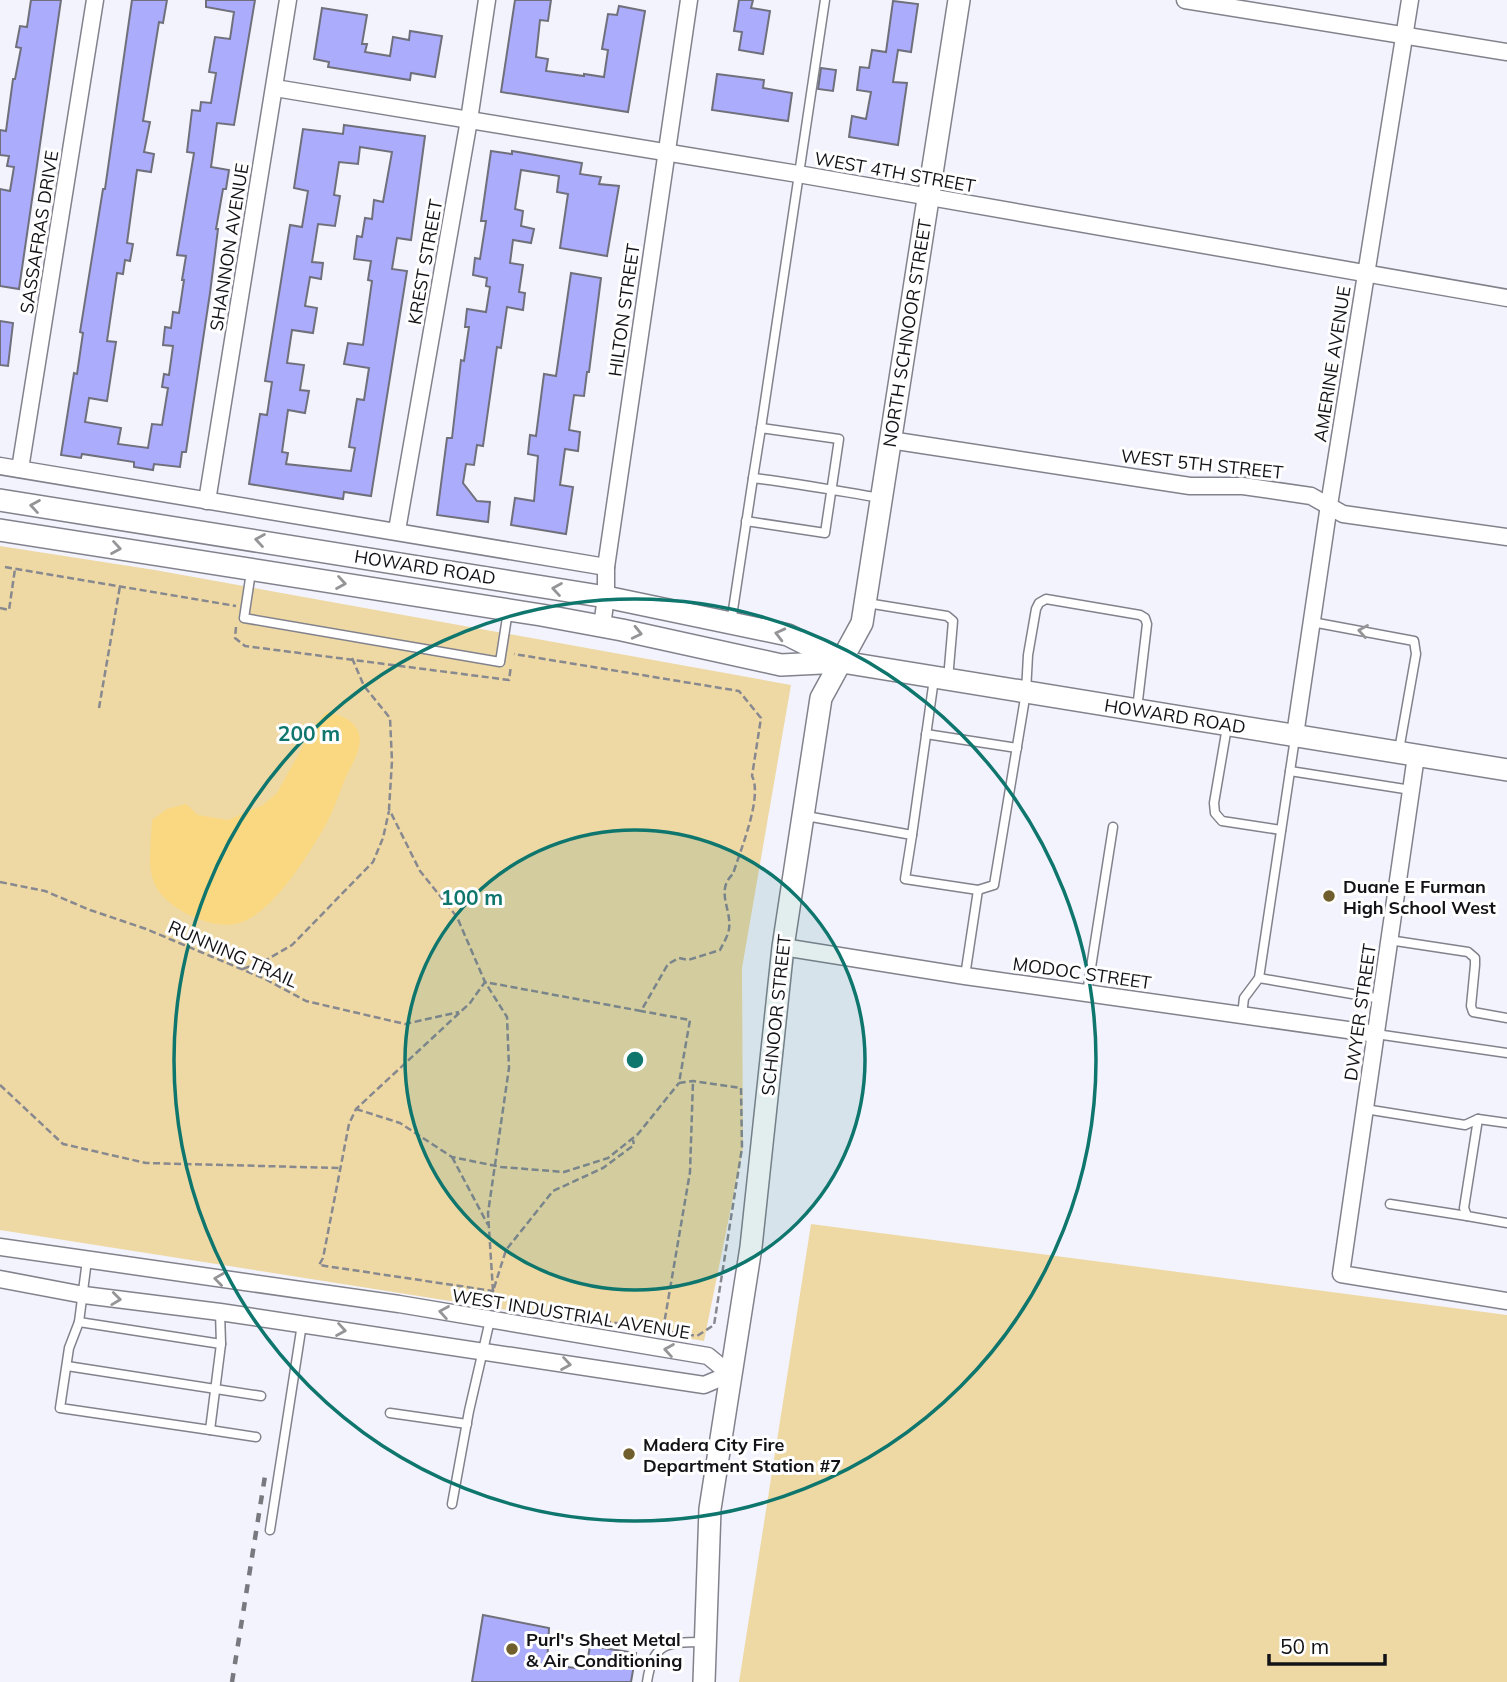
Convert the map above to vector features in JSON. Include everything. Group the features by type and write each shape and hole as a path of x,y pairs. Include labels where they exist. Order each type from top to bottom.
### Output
{"main road":[{"name":"NORTH SCHNOOR STREET","path":"842,662 862,623 959,0"},
{"name":"HOWARD ROAD","path":"0,500 606,597 788,635 842,662"},
{"name":"HOWARD ROAD","path":"0,530 602,626 781,665 842,662 1507,771"},
{"path":"257,570 273,561 290,560 321,565 362,557"},
{"name":"SCHNOOR STREET","path":"704,1682 710,1509 751,1247 783,947 821,698 842,662"}],"street":[{"name":"SASSAFRAS DRIVE","path":"20,469 95,0"},
{"name":"SHANNON AVENUE","path":"207,501 288,0"},
{"name":"KREST STREET","path":"397,530 469,120 487,0"},
{"name":"HILTON STREET","path":"602,626 606,566 689,0"},
{"path":"1185,0 1507,52"},
{"name":"AMERINE AVENUE","path":"1295,735 1410,0"},
{"name":"WEST 4TH STREET","path":"275,88 798,174 1507,298"},
{"name":"WEST 5TH STREET","path":"890,440 1190,486 1243,486 1311,496 1343,514 1507,537"},
{"path":"0,466 606,566"},
{"name":"DWYER STREET","path":"1408,754 1411,790 1341,1274 1507,1301"},
{"name":"MODOC STREET","path":"783,947 965,976 1376,1034"},
{"name":"WEST INDUSTRIAL AVENUE","path":"0,1247 399,1304 491,1311 708,1356 730,1374"},
{"path":"0,1279 84,1295 220,1312 704,1385 730,1374"}],"lane":[{"path":"732,623 825,0"},
{"path":"746,521 825,533 839,439 761,428"},
{"path":"753,478 881,498"},
{"path":"257,570 244,618 500,662 508,610"},
{"path":"865,603 947,616 953,621 926,734 905,878 978,890 994,885 1027,692 1028,655 1036,609 1040,603 1046,600 1145,618 1147,624 1137,710"},
{"path":"1312,622 1413,641 1416,654 1405,717 1408,754"},
{"path":"1227,724 1214,803 1215,813 1222,821 1281,830"},
{"path":"926,734 1017,748"},
{"path":"1242,1015 1244,998 1259,978 1295,735"},
{"path":"1290,771 1411,790"},
{"path":"803,816 912,835"},
{"path":"1087,993 1113,827"},
{"path":"965,976 978,890"},
{"path":"1389,940 1468,952 1475,958 1471,1006 1473,1012 1507,1018"},
{"path":"1259,978 1381,999"},
{"path":"1376,1034 1507,1053"},
{"path":"1365,1109 1465,1125 1478,1119 1507,1123"},
{"path":"1468,1216 1464,1208 1478,1119"},
{"path":"1390,1204 1507,1223"},
{"path":"87,1260 84,1295 79,1322 69,1348 60,1408 256,1437"},
{"path":"453,1504 491,1311"},
{"path":"210,1430 221,1344 220,1312"},
{"path":"79,1322 221,1344"},
{"path":"270,1530 302,1324"},
{"path":"67,1366 261,1396"},
{"path":"390,1413 467,1423"},
{"path":"647,1682 650,1661 657,1652 678,1642 706,1642"}],"path":[{"path":"5,567 239,606"},
{"path":"0,608 9,610 15,569"},
{"path":"99,708 120,586"},
{"path":"238,617 235,638 245,646 509,680 511,667"},
{"path":"513,654 739,691 761,718 752,776 756,784 752,808 733,874 726,880 724,896 729,928 725,939 720,950 688,960 679,958 668,964 641,1012"},
{"path":"243,969 292,945 373,862 383,838 389,809 390,718 364,687 352,658"},
{"path":"389,809 420,871 457,917 485,982 507,1017 509,1069 488,1213 493,1291 491,1311"},
{"name":"RUNNING TRAIL","path":"0,882 45,891 90,911 146,929 243,969 306,1001 405,1024 460,1012"},
{"path":"356,1109 400,1124 452,1157 496,1166 564,1172 608,1158 633,1139 679,1083 690,1020 485,982"},
{"path":"485,982 460,1012 356,1109 349,1124 323,1258 319,1265 493,1291"},
{"path":"571,1316 697,1336 714,1325 742,1148 741,1088 693,1081 679,1083"},
{"path":"663,1330 690,1172 693,1081"},
{"path":"0,1085 63,1144 145,1163 340,1168"},
{"path":"493,1291 506,1250 553,1191 603,1168 634,1145 633,1139"},
{"path":"452,1157 489,1227"}],"shaded area":[{"path":"0,546 155,570 791,685 742,968 743,1148 704,1341 0,1230"},
{"path":"326,712 343,717 354,725 359,735 359,748 325,827 284,887 260,911 248,920 235,924 223,925 205,921 174,906 163,896 152,875 152,820 167,809 186,804 198,815 228,820 263,805 277,793 313,728"},
{"path":"811,1224 1507,1315 1507,1682 739,1682"}],"building":[{"path":"31,0 61,0 19,289 0,286 0,189 10,191 14,167 7,166 9,156 0,155 0,130 6,131 13,79 21,48 16,47 20,26 27,27"},
{"path":"132,0 167,0 163,23 159,22 143,121 150,122 144,152 154,154 151,172 137,170 127,243 133,244 130,261 125,260 123,274 117,273 107,341 116,342 107,401 89,398 85,422 121,428 118,444 148,448 152,424 162,425 168,388 162,387 164,374 169,375 173,346 163,345 165,327 171,328 173,312 179,313 184,280 186,256 177,255 194,153 187,152 192,110 200,111 201,102 211,103 216,73 209,72 215,37 230,39 234,12 206,7 206,0 255,0 234,125 217,123 211,167 229,170 216,229 210,293 186,452 182,452 180,467 154,464 153,470 134,467 134,462 82,454 81,458 61,455 74,373 77,374 83,333 80,332 105,189"},
{"path":"515,0 551,0 548,21 540,20 536,57 548,59 546,71 584,76 604,77 608,50 602,49 608,14 617,15 619,6 645,11 628,112 501,92"},
{"path":"739,0 753,0 751,8 770,11 763,54 739,50 742,32 734,31"},
{"path":"893,1 918,4 911,52 898,50 893,82 907,83 898,145 849,137 852,116 866,119 871,92 857,90 860,67 869,68 872,50 886,52"},
{"path":"322,8 367,15 362,44 367,44 365,52 390,56 393,37 409,40 410,31 442,36 435,77 411,73 410,80 328,67 329,62 314,59"},
{"path":"821,68 836,70 833,91 818,89"},
{"path":"717,74 764,80 763,88 792,93 788,121 712,110"},
{"path":"344,125 425,136 411,240 397,238 392,269 407,271 371,496 344,492 343,499 249,484 260,414 267,415 272,382 265,381 290,225 302,227 308,191 294,188 303,129 343,134","holes":["360,147 392,152 383,202 374,200 372,219 365,218 362,237 357,236 354,259 371,261 368,280 372,281 363,345 348,343 344,364 369,368 364,400 357,399 349,447 355,448 351,471 286,464 288,453 282,452 288,410 305,413 309,391 300,390 304,365 287,363 292,330 313,333 317,308 305,306 310,277 321,279 323,263 312,262 318,224 335,226 340,196 334,195 339,162 358,164"]},
{"path":"491,151 512,154 512,151 582,163 580,174 601,177 599,184 619,186 607,256 560,248 568,194 557,192 559,176 521,170 515,209 523,211 521,226 534,229 531,243 513,240 510,263 523,265 519,292 525,293 523,310 507,307 501,348 497,347 483,446 477,445 474,465 466,464 463,483 477,501 490,502 488,522 437,515 447,438 452,438 461,360 464,361 469,327 465,327 467,309 486,312 490,287 486,286 487,278 473,275 475,258 480,259 486,221 481,221"},
{"path":"571,273 601,278 584,396 574,395 569,430 580,432 578,451 565,449 560,485 573,487 566,534 511,525 515,498 534,501 538,456 528,454 530,435 536,436 544,374 556,376"},
{"path":"0,321 13,323 8,366 0,365"},
{"name":"Purl's Sheet Metal & Air Conditioning","path":"483,1615 549,1628 547,1665 586,1669 590,1646 636,1653 631,1682 472,1682"}],"railway":[{"path":"232,1682 265,1476"}],"place":[{"name":"Duane E Furman High School West","path":"1329,896"},
{"name":"Madera City Fire Department Station #7","path":"629,1454"},
{"name":"Purl's Sheet Metal & Air Conditioning","path":"512,1649"}]}
